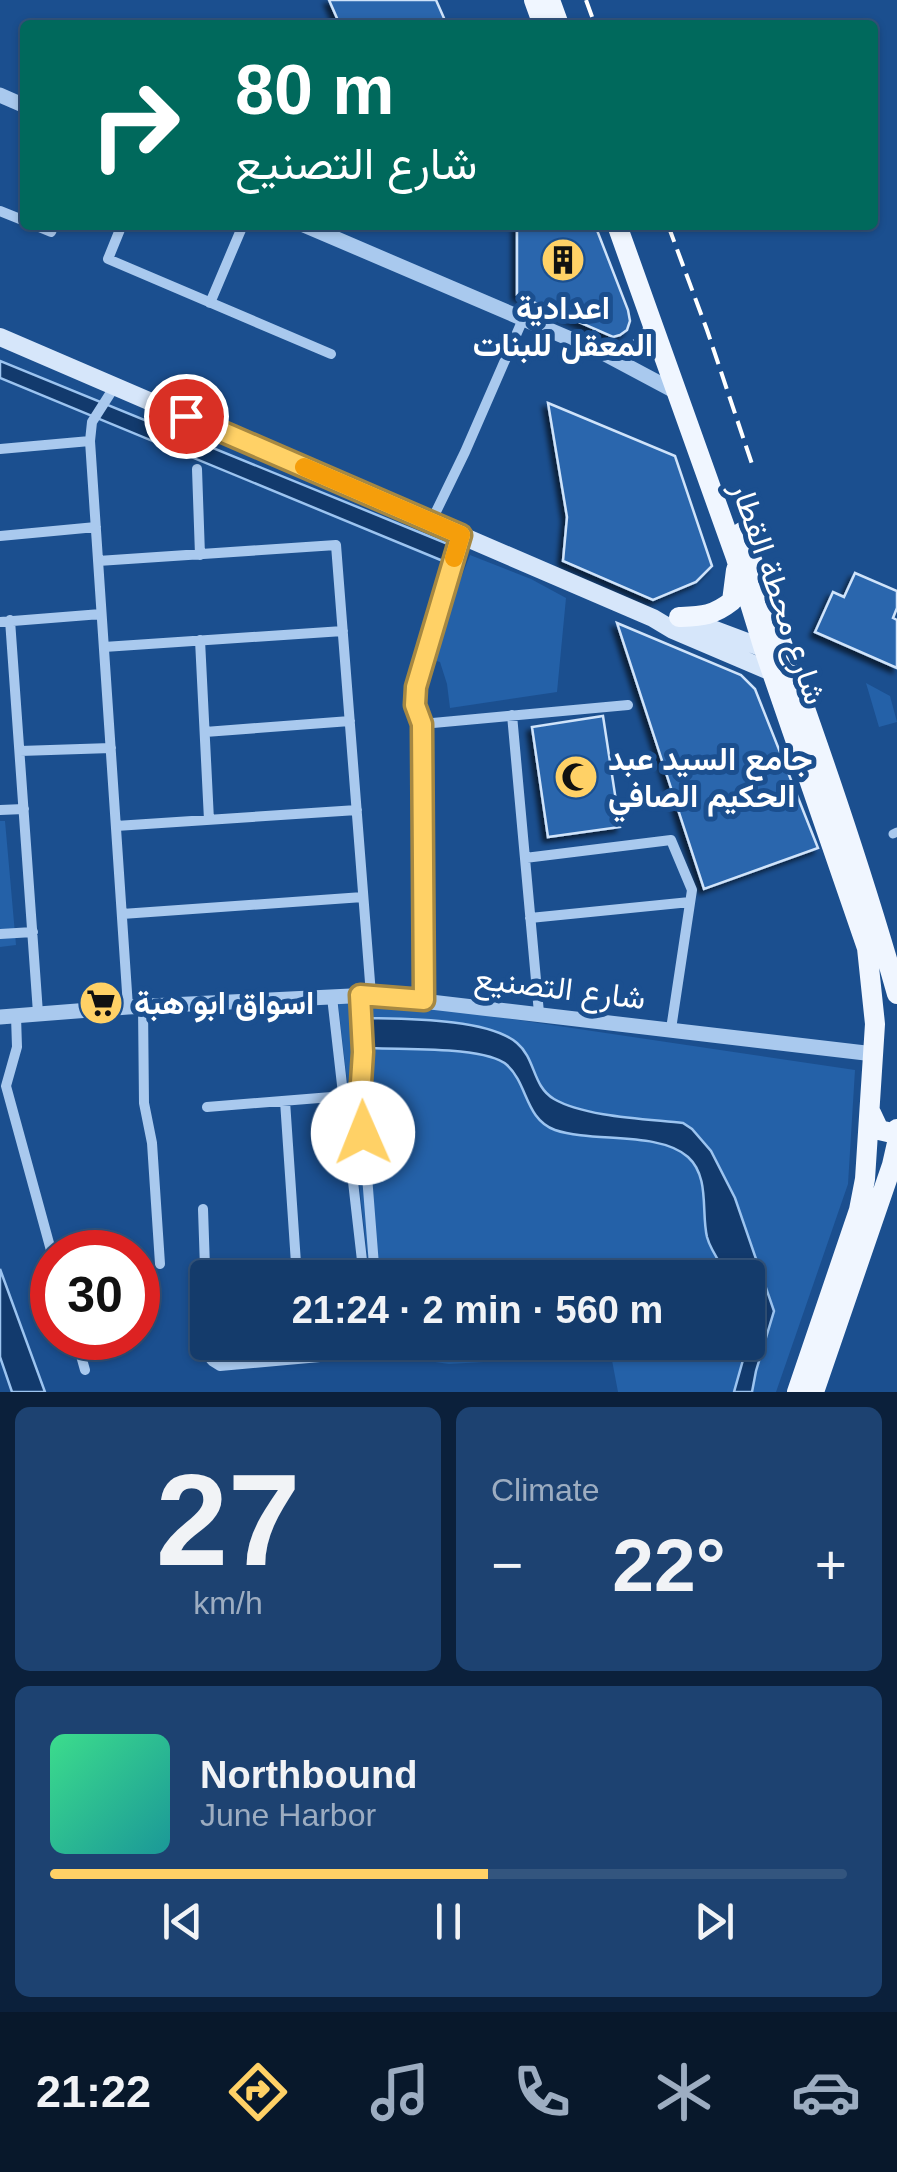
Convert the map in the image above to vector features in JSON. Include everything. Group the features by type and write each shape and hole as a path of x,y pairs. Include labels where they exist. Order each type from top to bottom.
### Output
{"main road":[{"name":"شارع محطة القطار","path":"618,230 678,392 764,648 784,670"},
{"name":"شارع محطة القطار","path":"633,230 784,670 867,948 875,1024 866,1179 797,1392"},
{"path":"0,336 110,392 431,522 673,630 784,670"},
{"path":"653,618 719,611 732,600 736,558"},
{"path":"679,616 764,648"},
{"name":"شارع محطة القطار","path":"823,791 882,943 897,994"},
{"path":"875,1024 884,1014 897,1012"},
{"path":"871,1111 879,1130 897,1129"},
{"path":"814,1392 897,1144"}],"street":[{"path":"118,230 108,259 332,354"},
{"path":"210,303 241,230"},
{"path":"316,230 604,353 678,392"},
{"path":"604,353 624,352 640,345 651,331 650,317"},
{"path":"431,522 466,452 522,319"},
{"path":"110,392 92,422 90,441 122,914 152,1144 158,1230"},
{"path":"0,449 90,441"},
{"path":"197,469 200,554"},
{"path":"0,536 96,527"},
{"path":"424,1000 422,724 415,705 416,687 461,535"},
{"path":"98,562 336,545 364,897 366,995 360,1098 374,1260"},
{"path":"38,1013 20,751 5,621 102,614"},
{"path":"104,646 343,631"},
{"path":"200,640 209,820"},
{"path":"422,724 628,705"},
{"path":"512,715 539,1013"},
{"path":"204,732 350,721"},
{"path":"20,751 110,748"},
{"path":"0,810 24,808"},
{"path":"116,826 356,810"},
{"path":"525,858 671,840 692,890 671,1029"},
{"path":"122,914 364,897"},
{"path":"530,918 690,902"},
{"path":"0,934 32,932"},
{"name":"شارع التصنيع","path":"8,1016 366,995 874,1054"},
{"path":"332,997 362,1260"},
{"path":"8,1016 17,1047 6,1086 45,1230"},
{"path":"207,1107 344,1096"},
{"path":"286,1100 295,1260"},
{"path":"203,1209 205,1260"},
{"path":"82,1360 85,1370"},
{"path":"211,1360 220,1366 282,1360"}],"shaded area":[{"path":"0,361 448,544 443,561 0,378"},
{"path":"470,555 531,579 566,598 557,692 450,708 440,662 430,659"},
{"path":"866,683 890,696 897,722 879,727"},
{"path":"0,821 5,821 16,945 0,947"},
{"path":"338,1003 437,1008 855,1070 848,1184 776,1392 618,1392 612,1360 765,1360 765,1260 368,1260"},
{"path":"366,1018 467,1024 517,1043 547,1094 567,1105 683,1123 711,1151 735,1198 756,1260 718,1260 707,1237 699,1174 688,1157 676,1149 643,1140 570,1134 545,1125 532,1110 514,1073 496,1059 463,1052 372,1048"},
{"path":"0,1269 30,1360 45,1392 12,1392 0,1357"},
{"path":"765,1285 774,1311 765,1341"},
{"path":"421,1360 521,1360 449,1364"},
{"path":"743,1360 759,1360 752,1392 734,1392"}],"building":[{"path":"329,0 436,0 445,20 338,20"},
{"name":"اعدادية المعقل للبنات","path":"517,230 597,230 630,321 627,330 613,337 517,295"},
{"path":"548,403 675,456 712,566 696,582 653,600 563,561 567,517"},
{"path":"855,573 897,591 893,618 897,620 897,668 815,632 833,592 844,597"},
{"path":"617,623 741,675 755,689 818,848 704,889"},
{"name":"جامع السيد عبد الحكيم الصافي","path":"603,716 620,827 548,837 532,727"}],"railway":[{"path":"586,0 593,20"},
{"path":"670,230 754,470"}],"slow traffic":[{"path":"304,467 461,535 454,558"}],"place":[{"name":"اعدادية المعقل للبنات","path":"563,260"},
{"name":"جامع السيد عبد الحكيم الصافي","path":"576,777"},
{"name":"اسواق ابو هبة","path":"101,1003"}],"route":[{"path":"186,416 461,535 416,687 415,705 422,724 424,1000 360,995 363,1133"}]}
